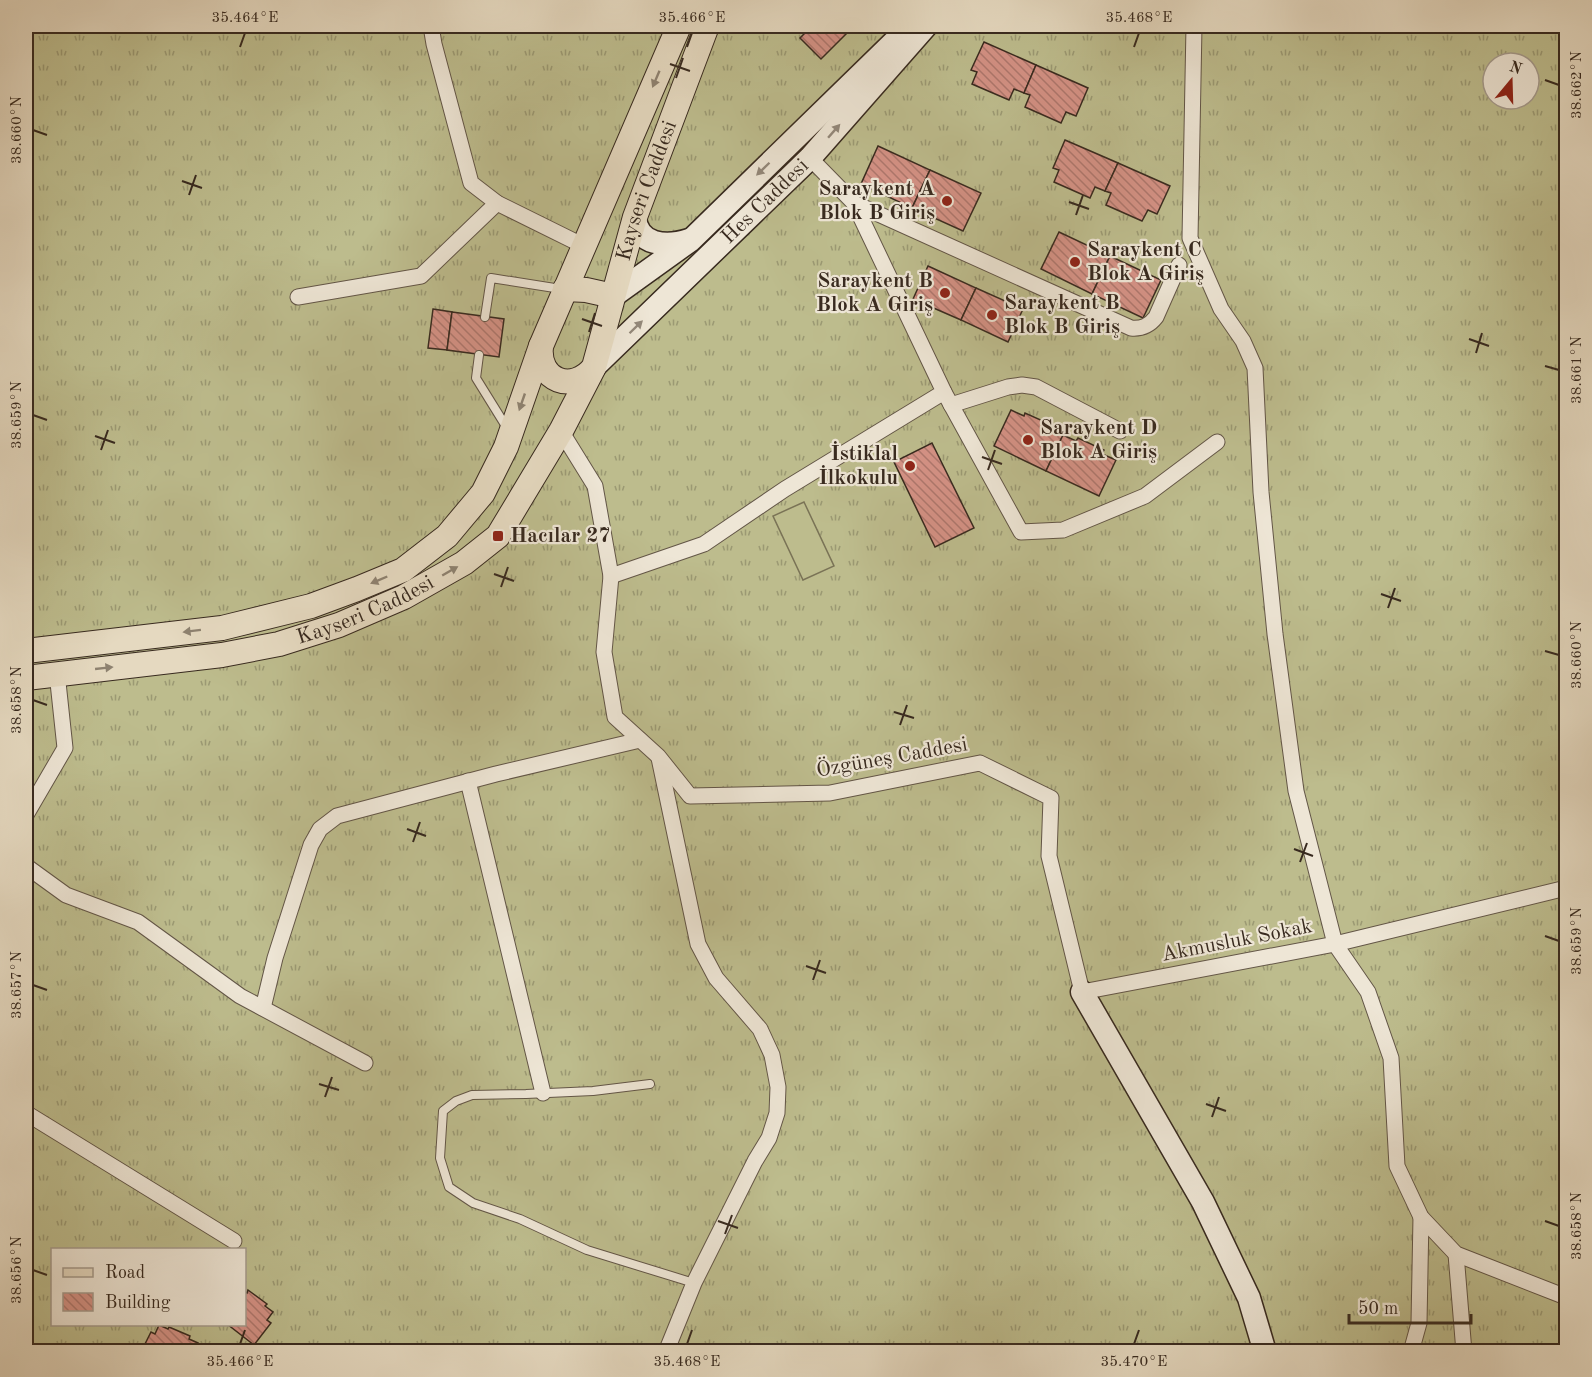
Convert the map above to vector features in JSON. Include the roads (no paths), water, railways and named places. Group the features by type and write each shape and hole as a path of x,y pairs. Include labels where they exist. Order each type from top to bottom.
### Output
{"main road":[{"name":"Kayseri Caddesi","path":"26,651 222,628 311,606 357,590 403,570 447,536 483,493 506,447 542,343 679,26"},
{"name":"Kayseri Caddesi","path":"26,678 222,655 279,644 339,625 404,597 464,563 498,536 561,431 595,364 635,217 707,26"},
{"path":"565,289 585,290 613,296"},
{"path":"542,343 540,355 545,370 558,380 566,382 582,379 589,374 595,364"}],"street":[{"path":"431,26 471,183 497,203 584,246"},
{"name":"Hes Caddesi","path":"613,296 691,240 910,26"},
{"name":"Hes Caddesi","path":"595,364 810,158 926,26"},
{"path":"1194,26 1190,238 1221,309 1243,340 1255,368 1261,492 1275,634 1296,790 1335,944 1566,888"},
{"path":"810,158 854,203 948,399 1021,532 1063,530 1145,496 1217,442"},
{"path":"298,297 421,276 497,203"},
{"path":"854,203 1131,328 1145,327 1152,323 1179,265"},
{"path":"635,217 635,225 639,231 652,242 677,244 691,240"},
{"path":"611,576 704,544 785,489 948,399 1022,385 1035,387 1120,431"},
{"name":"Özgüneş Caddesi","path":"561,431 594,486 611,576 604,652 615,717 658,756 690,796 830,793 980,763 1051,798 1049,856 1082,992"},
{"path":"26,814 65,748 57,674"},
{"path":"263,1008 275,958 310,845 320,829 338,816 468,781 640,740"},
{"path":"658,756 698,944 716,978 760,1029 772,1055 778,1087 777,1113 769,1138 755,1161 694,1283 666,1352"},
{"path":"468,781 543,1094"},
{"path":"26,866 66,895 138,922 240,996 365,1064"},
{"name":"Akmusluk Sokak","path":"1082,992 1335,944 1368,992 1391,1058 1397,1166 1420,1217 1456,1254 1566,1297"},
{"path":"1082,992 1203,1202 1249,1298 1265,1352"},
{"path":"26,1113 234,1241"},
{"path":"1411,1352 1419,1323 1420,1217"},
{"path":"1456,1254 1464,1352"}],"lane":[{"path":"485,317 491,278 565,289"},
{"path":"479,355 476,378 511,433"},
{"path":"650,1084 593,1091 472,1095 456,1101 443,1111 440,1158 449,1187 473,1203 520,1220 587,1250 694,1283"}],"place":[{"name":"Saraykent A Blok B Giriş","path":"947,201"},
{"name":"Saraykent C Blok A Giriş","path":"1075,262"},
{"name":"Saraykent B Blok A Giriş","path":"945,293"},
{"name":"Saraykent B Blok B Giriş","path":"992,315"},
{"name":"Saraykent D Blok A Giriş","path":"1028,440"},
{"name":"İstiklal İlkokulu","path":"910,466"},
{"name":"Hacılar 27","path":"498,536"}]}
